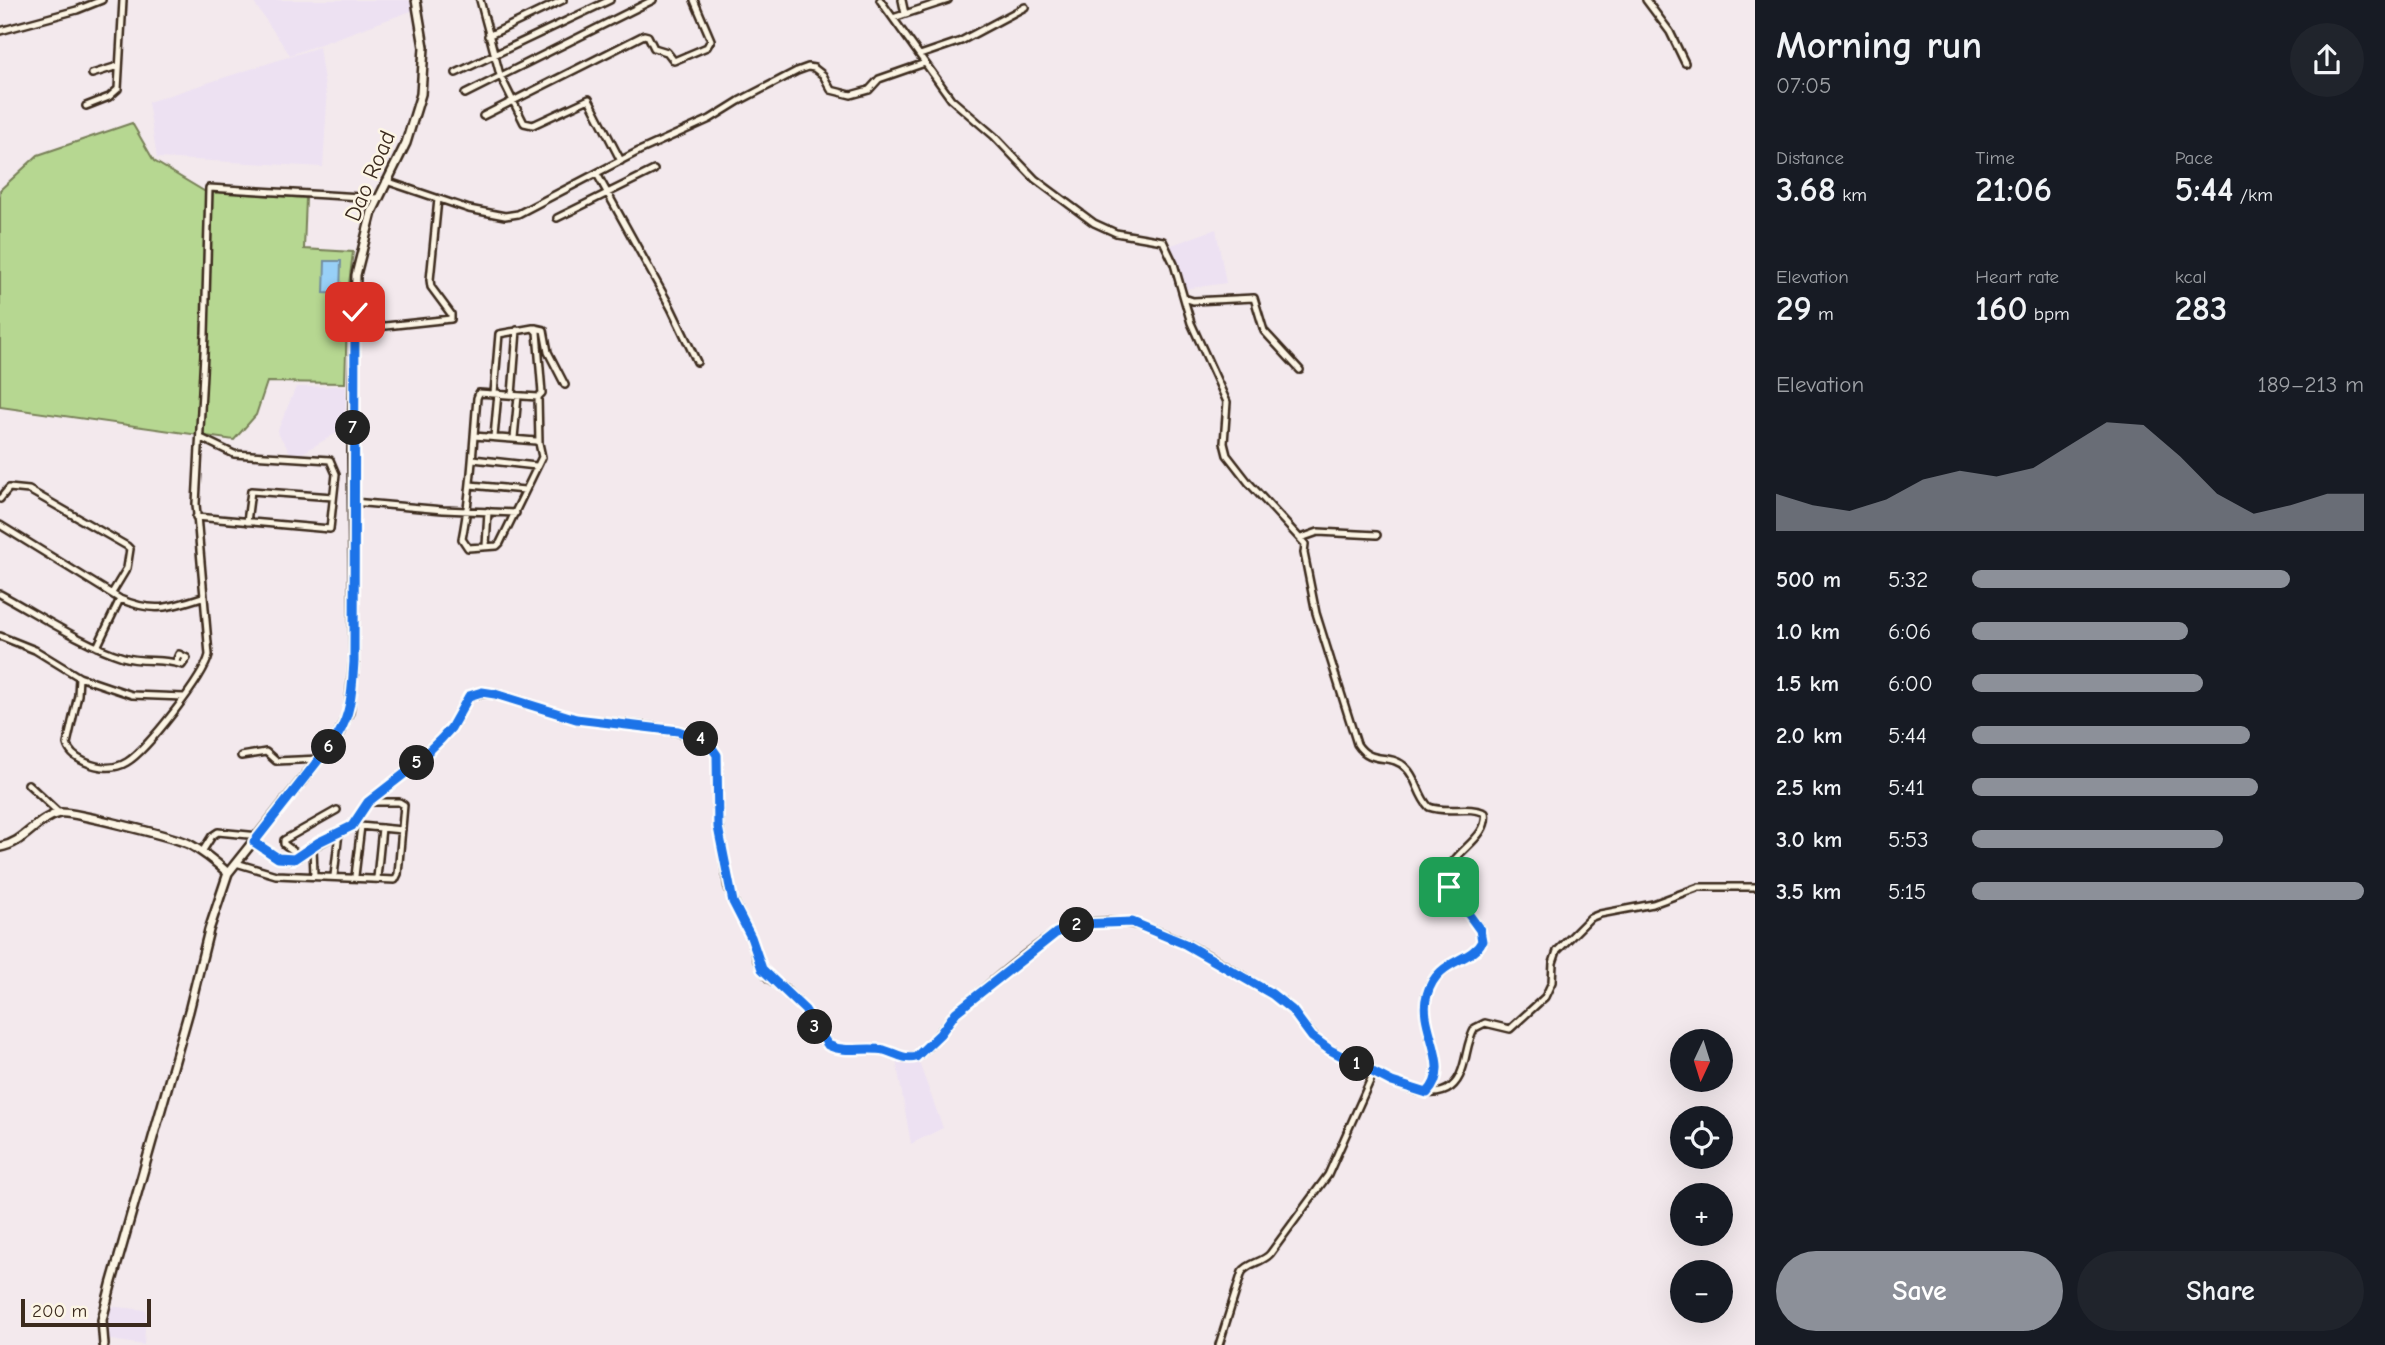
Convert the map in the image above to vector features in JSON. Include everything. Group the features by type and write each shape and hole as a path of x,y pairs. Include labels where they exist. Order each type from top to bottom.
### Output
{"street":[{"path":"0,31 77,10 102,0"},
{"path":"86,106 117,92 123,0"},
{"name":"Dao Road","path":"228,873 320,759 345,723 351,698 354,662 355,334 359,256 378,198 405,143 421,94 424,47 416,0"},
{"path":"480,0 500,75 527,126 590,100 621,161"},
{"path":"488,36 563,0"},
{"path":"456,73 610,0"},
{"path":"465,94 653,0"},
{"path":"483,116 644,35 648,36 654,48 667,52 674,61 707,47 711,40 694,0"},
{"path":"880,0 957,106 994,136 1035,179 1094,223 1116,233 1163,241 1191,323 1227,402 1224,443 1227,455 1305,544 1304,553 1316,613 1357,744 1370,757 1396,762 1408,769 1429,807 1439,810 1477,810 1486,816 1482,829 1452,864 1447,874 1449,887 1480,930 1482,941 1474,951 1442,969 1430,985 1426,997 1425,1020 1437,1071 1434,1083 1427,1093"},
{"path":"902,0 905,15"},
{"path":"893,18 948,0"},
{"path":"1646,0 1670,32 1685,63"},
{"path":"920,55 961,41 1025,8"},
{"path":"386,181 482,212 511,216 710,119 739,101 808,67 819,71 831,90 851,95 871,89 879,79 925,62"},
{"path":"92,74 118,66"},
{"path":"557,218 654,170"},
{"path":"597,174 671,308 697,362"},
{"path":"79,677 68,748 79,760 99,767 117,766 131,760 201,677 209,655 196,517 209,188 378,198"},
{"path":"355,334 372,334 376,327 451,319 451,314 431,287 430,280 438,199"},
{"path":"1184,298 1193,301 1254,298 1264,331 1300,370"},
{"path":"535,328 542,393 538,397 542,457 498,545 468,548 462,539 473,460 478,395 483,392 538,397"},
{"path":"495,437 499,334 535,328 544,330 548,352 565,385"},
{"path":"514,438 517,330"},
{"path":"474,436 514,438 539,443"},
{"path":"196,517 327,530 332,526 336,469 330,460 234,454 201,438"},
{"path":"473,460 536,466"},
{"path":"470,485 526,490"},
{"path":"0,499 9,488 29,490 127,546 130,549 129,563 112,593"},
{"path":"247,522 251,491 333,497"},
{"path":"353,502 516,513"},
{"path":"486,546 488,511"},
{"path":"0,525 120,599 138,607 152,609 202,597"},
{"path":"1301,538 1318,532 1377,535"},
{"path":"0,594 97,647 138,661 176,661"},
{"path":"97,647 120,599"},
{"path":"0,636 35,650 79,677 132,695 184,697"},
{"path":"352,826 368,802 408,771 441,739 451,728 469,696 474,694 495,694 576,719 678,731 708,742 717,755 717,811 728,888 751,937 757,960 768,978 786,990 805,1010 828,1045 846,1050 882,1049 903,1058 916,1057 940,1034 956,1012 1056,933 1080,924 1119,922 1152,928 1232,970 1285,1003 1320,1044 1407,1088 1438,1094 1452,1088 1462,1072 1475,1028 1485,1023 1510,1028 1545,997 1552,982 1557,951 1590,918 1653,904 1699,887 1755,887"},
{"path":"241,756 266,752 276,761 320,759"},
{"path":"28,784 59,813"},
{"path":"236,863 265,873 392,880 397,877 404,803 368,802"},
{"path":"300,856 284,844 284,840 337,810"},
{"path":"0,847 20,840 40,823 59,813 79,813 181,841 202,852 228,873 209,930 189,1011 108,1296 102,1320 104,1345"},
{"path":"202,852 218,832 256,839 284,860 300,856 313,846 352,826 402,830"},
{"path":"355,876 361,826"},
{"path":"377,878 382,828"},
{"path":"334,876 339,832"},
{"path":"313,846 314,876"},
{"path":"1219,1345 1240,1276 1247,1267 1261,1262 1270,1254 1321,1187 1334,1164 1374,1072"}],"shaded area":[{"path":"261,0 409,0 414,10 290,55 254,3"},
{"path":"319,47 327,102 323,167 157,158 148,102"},
{"path":"1216,229 1226,283 1184,289 1169,246"},
{"path":"346,386 345,428 294,458 277,432 296,387"},
{"path":"896,1060 918,1060 943,1128 911,1144"},
{"path":"108,1306 146,1310 144,1345 105,1339"}],"green space":[{"path":"132,123 154,161 204,191 306,198 304,249 353,252 348,292 345,383 267,382 256,415 234,440 0,407 0,190 38,155"}],"water":[{"path":"325,261 341,261 340,294 324,293"}],"route":[{"path":"355,312 352,451 354,662 351,698 349,712 338,735 254,842 278,858 294,859 319,842 352,826 368,802 408,771 441,739 451,728 466,700 474,694 495,694 550,713 597,723 678,731 708,742 717,755 718,827 728,888 751,937 757,960 768,978 786,990 805,1010 820,1037 836,1049 882,1049 903,1058 916,1057 940,1034 956,1012 1056,933 1080,924 1132,922 1152,928 1185,944 1272,994 1292,1010 1312,1037 1330,1050 1392,1082 1427,1093 1434,1083 1437,1071 1425,1020 1426,997 1430,985 1442,969 1480,947 1482,941 1480,930 1449,887"}]}
